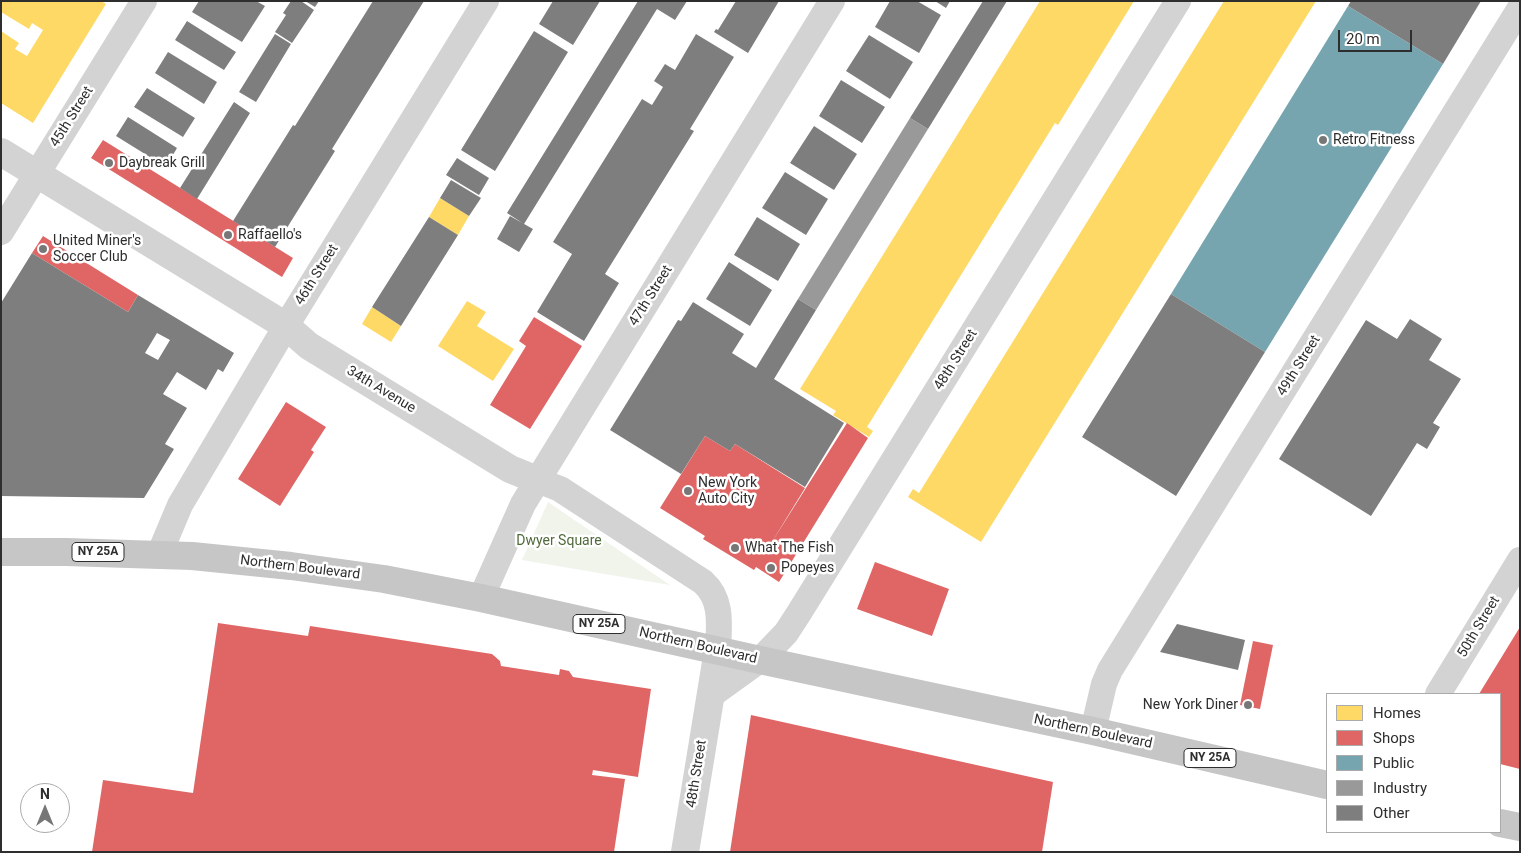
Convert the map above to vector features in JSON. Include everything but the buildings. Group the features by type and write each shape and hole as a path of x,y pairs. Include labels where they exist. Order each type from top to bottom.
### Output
{"main road":[{"name":"Northern Boulevard","path":"1,552 76,552 237,560 384,579 481,598 1093,731 1326,785"},
{"path":"1501,823 1520,827"}],"street":[{"name":"45th Street","path":"1,232 144,1"},
{"name":"46th Street","path":"159,555 180,505 286,326 486,1"},
{"name":"47th Street","path":"481,598 518,514 537,480 832,1"},
{"name":"48th Street","path":"710,696 760,660 786,633 1178,1"},
{"name":"49th Street","path":"1093,731 1101,692 1110,670 1520,8"},
{"name":"34th Avenue","path":"1,152 286,326 309,346 510,469 560,489 703,582 710,588 717,599 719,610 718,650"},
{"name":"50th Street","path":"1439,693 1520,560"},
{"name":"48th Street","path":"685,852 718,650"}],"green space":[{"name":"Dwyer Square","path":"548,502 670,585 522,560"}],"place":[{"name":"Retro Fitness","path":"1323,140"},
{"name":"Daybreak Grill","path":"109,163"},
{"name":"Raffaello's","path":"228,235"},
{"name":"United Miner's Soccer Club","path":"43,249"},
{"name":"New York Auto City","path":"688,491"},
{"name":"What The Fish","path":"735,548"},
{"name":"Popeyes","path":"771,568"},
{"name":"New York Diner","path":"1248,705"}]}
